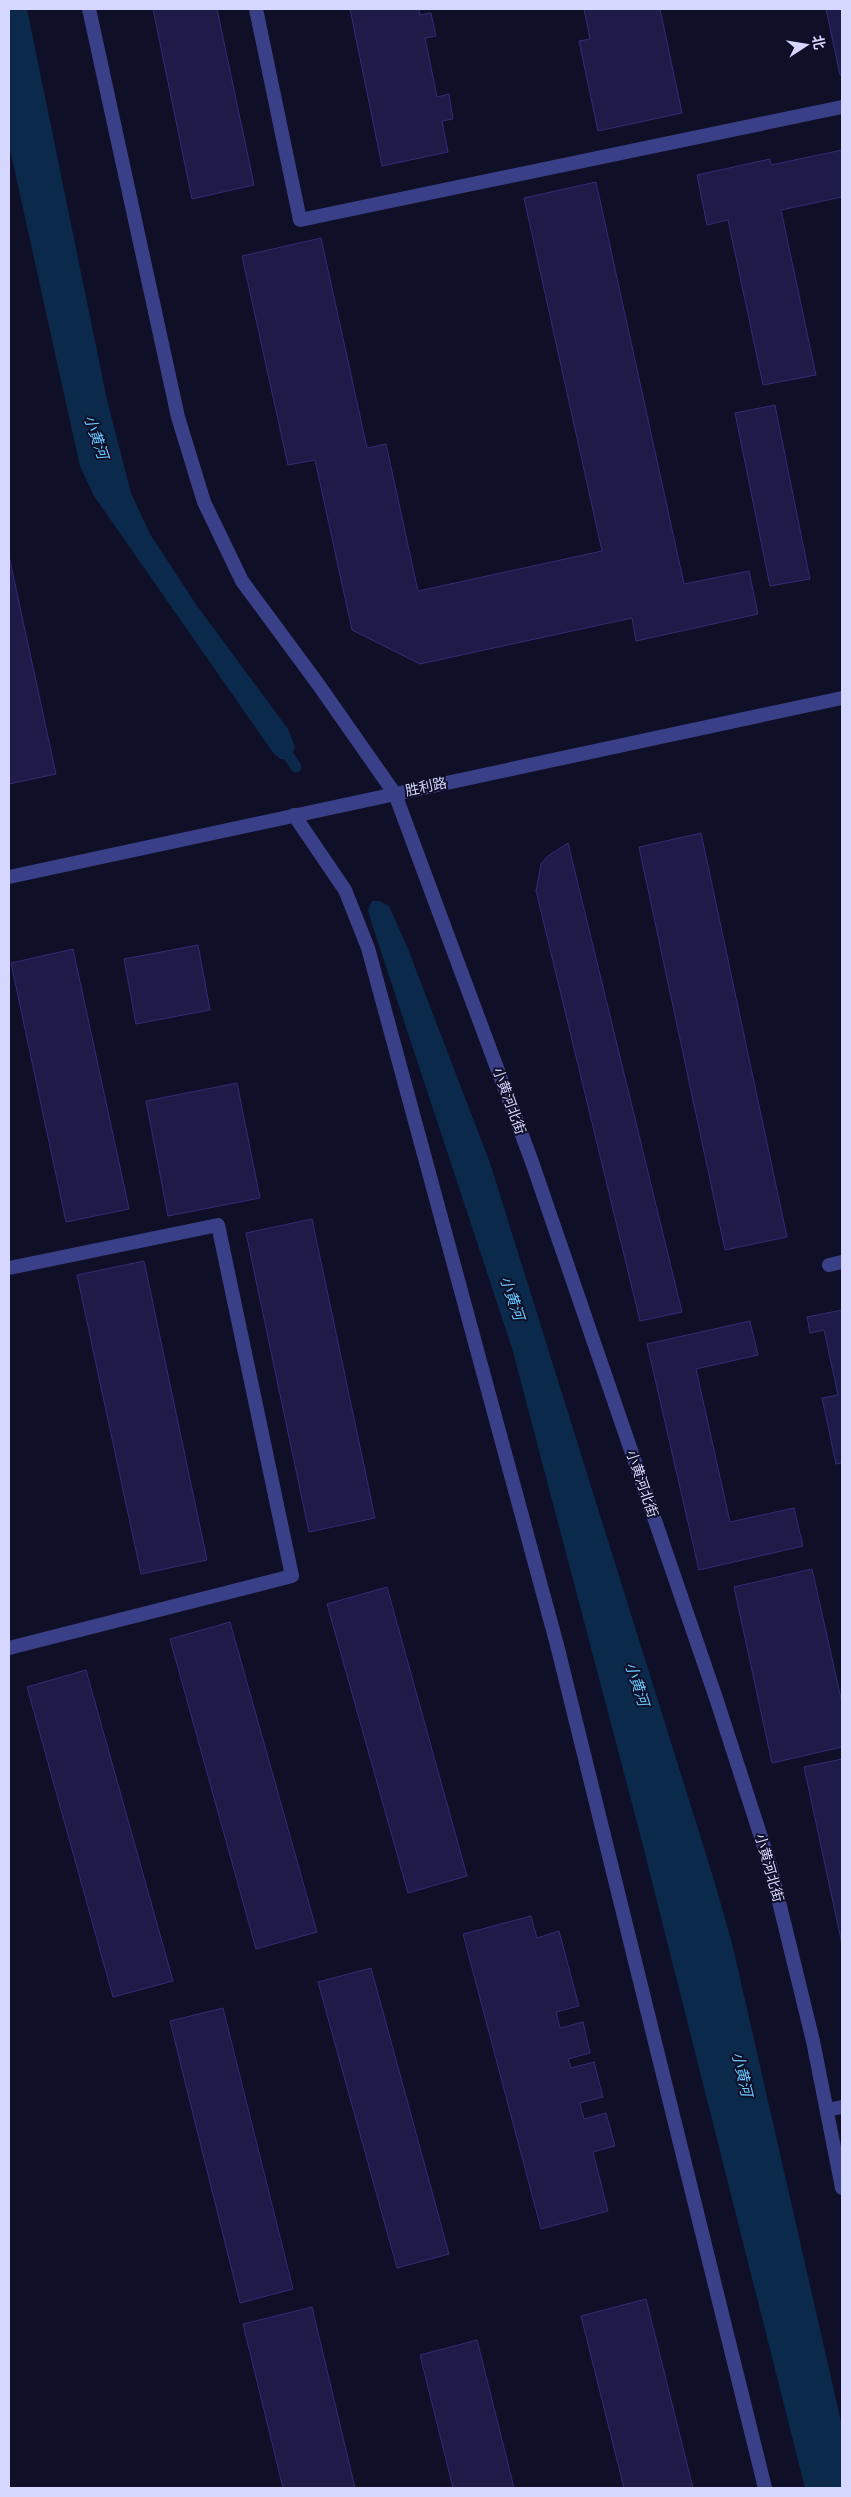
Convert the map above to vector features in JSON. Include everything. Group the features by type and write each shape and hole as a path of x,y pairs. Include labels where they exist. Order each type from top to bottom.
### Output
{"street":[{"name":"小黄河北街","path":"90,9 178,417 204,502 242,581 318,684 394,794 532,1162 716,1698 770,1865 813,2042 842,2188"},
{"path":"256,9 300,220 842,107"},
{"name":"胜利路","path":"9,877 842,698"},
{"path":"294,815 345,890 368,948 557,1645 765,2488"},
{"path":"9,1268 218,1225 292,1576 9,1648"},
{"path":"827,2110 842,2107"}],"water":[{"path":"9,9 27,9 107,400 131,493 150,534 195,603 288,729 295,747 291,759 281,759 274,754 94,496 80,466 9,145"},
{"path":"372,901 380,901 389,906 408,949 490,1163 713,1877 732,1943 842,2426 842,2488 805,2488 639,1830 512,1348 371,921 368,910"}],"building":[{"path":"153,9 217,9 254,185 192,199"},
{"path":"350,9 419,9 420,15 431,13 436,36 425,38 437,97 449,94 453,119 442,121 448,152 382,166"},
{"path":"584,9 660,9 682,113 598,131 579,41 590,39"},
{"path":"826,9 842,9 842,74 840,75"},
{"path":"842,150 842,197 781,210 816,375 763,385 728,220 707,225 697,175 770,159 771,165"},
{"path":"596,182 684,584 749,571 758,614 636,641 632,618 420,664 352,630 315,460 288,465 242,256 321,238 367,448 386,444 418,591 602,551 524,198"},
{"path":"775,405 810,579 770,586 735,413"},
{"path":"9,556 56,774 9,784"},
{"path":"701,833 787,1237 725,1250 639,847"},
{"path":"568,843 682,1312 640,1321 536,891 541,864 548,856"},
{"path":"198,945 210,1010 136,1024 124,959"},
{"path":"73,949 129,1209 66,1222 11,963"},
{"path":"237,1083 260,1198 168,1216 146,1101"},
{"path":"312,1219 375,1518 309,1532 246,1233"},
{"path":"144,1261 207,1560 141,1574 77,1275"},
{"path":"842,1310 842,1463 836,1464 822,1398 838,1395 824,1330 810,1333 807,1317"},
{"path":"750,1321 758,1355 696,1369 730,1522 794,1508 803,1546 699,1570 647,1344"},
{"path":"812,1569 842,1703 842,1747 772,1763 734,1587"},
{"path":"387,1587 467,1876 408,1893 327,1604"},
{"path":"230,1622 317,1932 256,1949 170,1639"},
{"path":"86,1670 173,1981 113,1997 27,1687"},
{"path":"842,1759 842,1944 804,1767"},
{"path":"531,1916 537,1938 559,1931 579,2006 556,2012 560,2028 583,2022 590,2053 568,2059 571,2068 594,2062 603,2097 580,2103 584,2119 606,2113 615,2146 593,2152 608,2211 541,2229 463,1934"},
{"path":"371,1968 449,2254 397,2268 318,1982"},
{"path":"223,2008 293,2289 240,2303 170,2021"},
{"path":"646,2299 693,2488 624,2488 581,2316"},
{"path":"312,2307 355,2488 283,2488 243,2324"},
{"path":"477,2340 514,2488 453,2488 420,2355"}],"waterway":[{"name":"小黄河","path":"282,746 296,767"}]}
